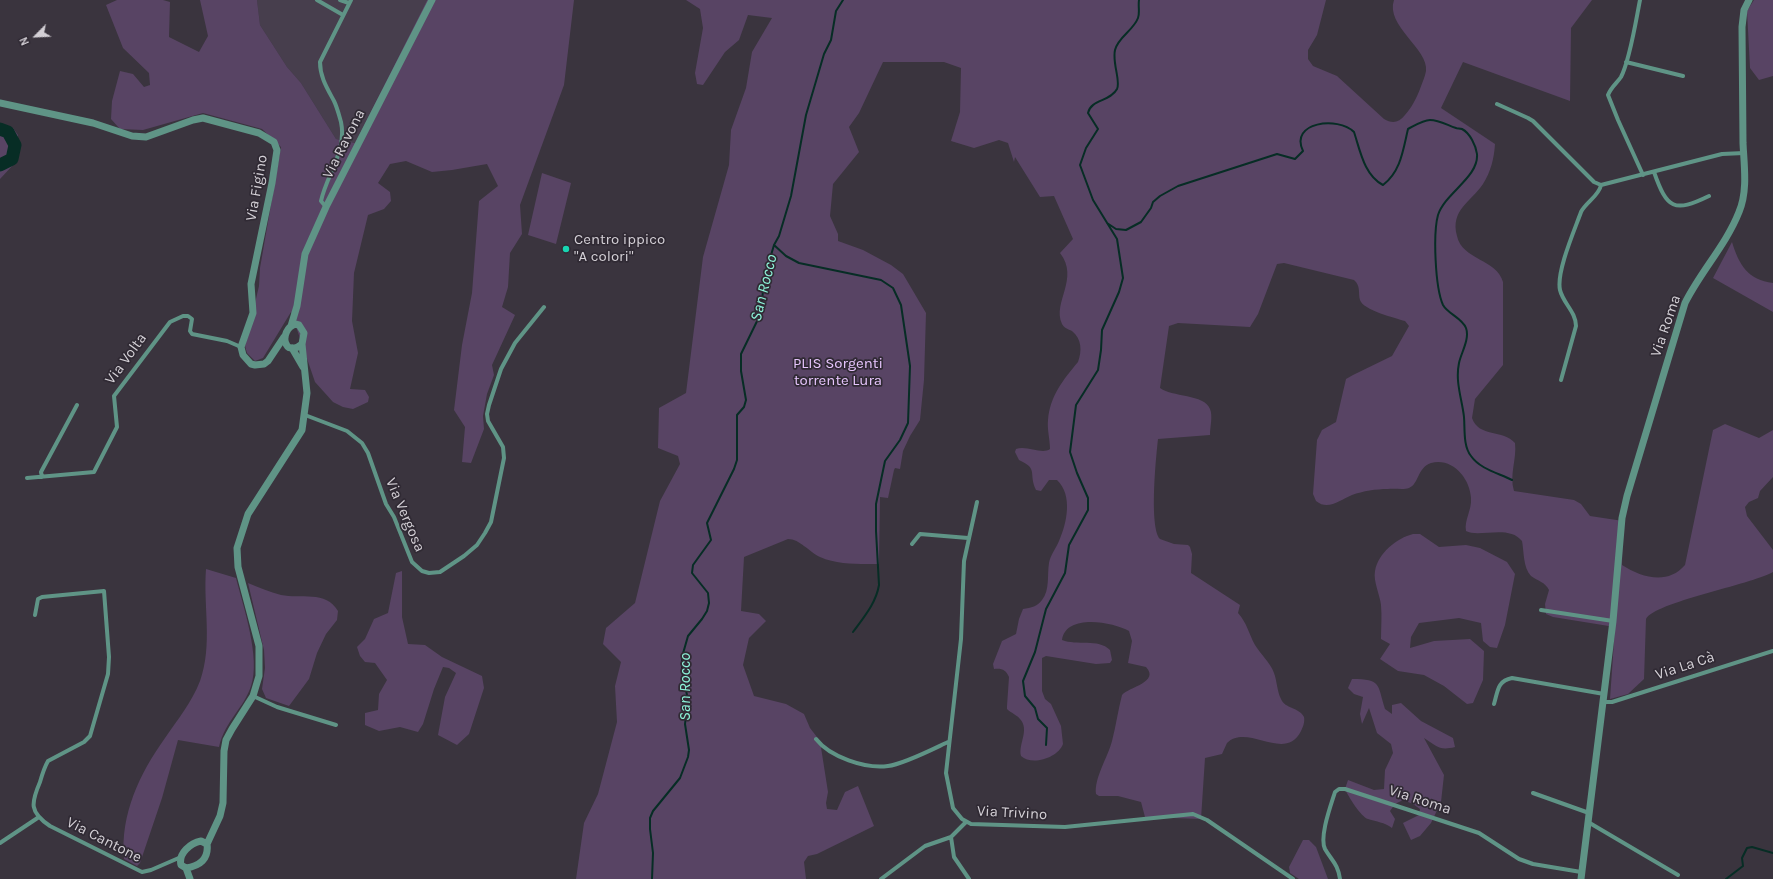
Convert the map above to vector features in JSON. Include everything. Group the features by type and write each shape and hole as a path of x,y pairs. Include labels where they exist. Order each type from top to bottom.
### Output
{"street":[{"path":"317,0 343,15"},
{"path":"326,207 321,201 334,169 341,147 342,135 341,123 335,103 320,72 320,62 350,2 340,0"},
{"name":"Via Ravona","path":"291,326 297,306 306,254 326,207 432,0"},
{"path":"1640,0 1626,62 1621,76 1610,89 1608,95 1643,175"},
{"name":"Via Roma","path":"1340,879 1339,870 1325,848 1323,838 1334,792 1339,789 1345,789 1479,833 1519,859 1581,876 1613,620 1622,518 1627,496 1685,303 1727,237 1740,210 1744,190 1742,27 1744,10 1749,0"},
{"path":"1626,62 1683,76"},
{"name":"Via Figino","path":"0,103 93,123 132,136 146,137 193,120 203,118 258,133 274,142 277,150 272,183 252,284 253,313 241,347"},
{"path":"1497,104 1533,121 1594,182 1601,185 1722,154 1744,153"},
{"path":"1654,172 1664,194 1673,205 1677,207 1709,196"},
{"path":"1562,380 1576,326 1576,320 1560,290 1560,275 1584,207 1599,191 1601,185"},
{"name":"Via Ravona","path":"297,306 300,325"},
{"name":"Via Vergosa","path":"305,415 347,431 362,443 368,453 386,504 394,518 412,562 422,571 430,573 440,572 464,556 477,545 491,522 504,458 503,448 488,421 487,414 489,405 501,369 508,356 516,343 544,307"},
{"name":"Via Volta","path":"27,478 94,472 117,427 114,396 170,322 182,316 188,316 192,320 190,331 192,334 227,341 241,347"},
{"path":"190,879 196,866 203,861 207,855 207,844 220,816 223,803 224,751 226,740 253,696 259,676 259,646 238,568 237,548 248,514 294,444 302,430 305,415 307,393 302,344 304,333 300,325 295,324 291,326 268,361 264,364 255,365 247,361 243,355 241,347"},
{"path":"284,337 304,370"},
{"path":"277,348 294,348 302,344"},
{"path":"42,477 41,472 77,405"},
{"name":"Via Trivino","path":"977,502 964,561 962,639 948,742 946,773 951,802 957,814 966,822 976,824 1065,827 1193,814 1207,820 1293,879"},
{"path":"912,544 920,534 968,538"},
{"name":"Via Cantone","path":"35,614 38,599 42,597 104,591 109,657 108,674 90,736 84,742 48,761 33,798 34,810 39,817 50,826 142,872 170,862 182,863"},
{"path":"1541,610 1613,620"},
{"name":"Via La Cà","path":"1494,704 1500,684 1504,680 1512,678 1604,698 1612,702 1773,651"},
{"path":"253,696 276,707 336,725"},
{"path":"816,739 828,751 840,758 863,764 881,766 895,764 948,742"},
{"path":"1533,793 1589,813"},
{"path":"0,843 39,817"},
{"path":"881,879 925,846 951,837 966,822"},
{"path":"1588,822 1678,875"},
{"path":"190,879 182,863 187,848 197,842 214,827"},
{"path":"951,837 954,857 969,879"},
{"path":"197,842 201,841 207,844"},
{"path":"170,862 196,866"}],"shaded area":[{"path":"257,0 427,0 355,143 336,139 301,83 287,67 260,25"}],"green space":[{"path":"117,0 163,0 170,2 169,37 199,52 208,36 200,0 257,0 260,25 287,67 301,83 336,139 355,143 427,0 574,0 564,85 520,205 522,234 510,253 508,287 502,307 515,315 492,365 494,375 487,394 483,416 484,429 471,463 462,462 465,427 454,410 462,345 472,293 479,201 498,186 487,164 432,172 406,161 390,164 378,183 390,192 391,201 384,209 368,215 354,273 352,321 358,353 350,389 365,390 369,397 368,402 353,409 343,407 333,402 315,382 291,312 263,358 255,361 247,353 245,346 259,286 260,268 281,147 262,129 203,113 143,130 120,129 111,119 112,101 120,71 133,74 144,87 150,85 149,73 123,48 106,5"},
{"name":"PLIS Sorgenti torrente Lura","path":"686,0 1326,0 1317,35 1308,50 1308,59 1313,66 1337,76 1384,119 1390,122 1395,122 1400,120 1412,106 1426,71 1425,63 1421,54 1396,19 1393,10 1394,0 1592,0 1571,28 1570,101 1463,62 1441,108 1495,144 1490,170 1483,184 1463,207 1456,219 1457,236 1460,244 1472,255 1494,268 1500,274 1503,282 1503,365 1475,399 1472,418 1475,424 1480,428 1504,436 1515,443 1512,479 1514,491 1574,500 1581,504 1590,516 1623,521 1622,565 1630,570 1646,576 1655,577 1671,575 1685,565 1713,430 1725,424 1759,438 1773,430 1773,477 1760,491 1758,498 1749,502 1745,507 1747,516 1773,550 1773,572 1666,606 1653,613 1646,619 1644,679 1628,694 1610,699 1615,627 1553,617 1546,614 1545,604 1549,590 1543,583 1528,573 1525,564 1522,541 1510,533 1472,533 1466,531 1466,523 1471,502 1470,491 1463,477 1453,466 1439,462 1426,465 1415,483 1409,488 1365,491 1330,505 1320,504 1316,501 1313,494 1317,440 1322,430 1336,422 1346,379 1392,356 1409,326 1405,321 1380,313 1362,304 1358,285 1354,280 1284,263 1277,264 1258,314 1250,327 1178,323 1169,326 1160,388 1172,393 1195,398 1207,404 1211,415 1210,435 1158,439 1154,507 1157,532 1160,539 1174,544 1188,545 1192,554 1191,573 1240,605 1238,613 1246,625 1255,645 1272,669 1281,699 1286,705 1299,711 1304,717 1304,723 1301,731 1294,740 1286,744 1276,744 1245,737 1236,738 1227,743 1222,754 1205,758 1201,819 1145,817 1141,802 1118,796 1099,796 1096,794 1097,781 1112,741 1122,695 1142,684 1149,677 1149,672 1146,667 1128,663 1132,641 1129,631 1102,623 1081,623 1072,626 1065,631 1062,640 1068,642 1093,643 1105,646 1110,650 1112,660 1110,663 1096,664 1046,656 1042,658 1042,691 1045,699 1051,704 1061,726 1063,744 1056,753 1050,757 1038,760 1026,759 1021,756 1024,732 1023,723 1007,709 1009,677 1003,670 994,669 993,664 1002,641 1016,634 1023,609 1036,605 1045,596 1050,560 1062,534 1066,518 1067,501 1062,486 1057,480 1049,480 1041,491 1036,490 1031,469 1019,460 1015,452 1016,449 1020,448 1043,451 1050,449 1048,424 1051,403 1067,375 1078,362 1080,345 1078,338 1072,331 1062,324 1060,316 1060,307 1067,281 1067,272 1065,263 1060,253 1073,239 1054,196 1040,197 1015,157 1014,162 1008,143 999,140 974,148 951,141 960,112 961,68 944,62 883,62 859,113 849,127 859,152 833,184 830,216 838,234 838,241 863,250 891,265 903,274 926,313 924,380 920,420 903,451 900,469 895,468 894,470 888,498 880,497 879,564 849,564 827,560 816,555 797,541 788,539 744,557 741,611 759,614 766,621 749,638 743,665 754,696 786,704 804,714 810,728 820,741 828,792 826,803 827,809 837,810 845,792 858,786 874,826 817,854 808,856 804,862 806,879 576,879 584,823 598,794 617,722 615,686 621,662 603,644 606,628 635,603 660,501 680,464 678,456 658,448 659,408 686,393 703,257 729,165 731,130 746,88 752,52 772,18 748,15 739,40 725,52 703,85 697,84 695,73 703,28 700,9"},
{"path":"1754,0 1773,0 1773,76 1759,80 1750,68 1747,11"},
{"path":"0,123 13,128 18,135 14,164 0,179"},
{"path":"542,173 571,183 556,244 528,235"},
{"path":"1732,242 1741,264 1751,275 1757,279 1773,283 1773,312 1713,278"},
{"path":"1413,534 1420,534 1439,547 1466,545 1480,548 1507,562 1515,574 1505,625 1497,648 1490,647 1483,641 1481,623 1459,618 1419,623 1411,637 1410,648 1434,641 1470,639 1484,651 1483,680 1473,703 1467,704 1444,686 1424,675 1398,671 1380,659 1390,644 1381,639 1381,605 1375,579 1375,571 1380,558 1389,547 1401,539"},
{"path":"206,569 236,578 250,632 254,661 254,674 248,694 230,722 219,747 178,740 162,798 140,863 137,866 124,859 125,826 134,795 147,765 189,703 200,681 204,667 207,639"},
{"path":"402,571 402,617 408,644 425,645 442,657 482,676 484,688 469,734 457,745 438,735 445,697 456,673 449,668 443,667 434,689 423,724 418,732 400,727 379,731 365,725 365,713 378,710 379,694 387,680 375,663 365,662 360,656 357,647 365,639 374,619 388,613 396,573"},
{"path":"248,583 281,595 312,597 327,600 333,604 338,611 337,620 326,634 317,653 309,679 289,706 266,698 262,689 265,668 264,650"},
{"path":"1352,679 1362,679 1374,682 1379,689 1385,709 1392,714 1392,705 1401,703 1421,721 1453,738 1455,747 1442,748 1424,738 1444,775 1441,802 1431,823 1420,836 1411,840 1403,823 1419,815 1420,809 1403,800 1395,804 1390,811 1395,819 1392,828 1383,823 1365,817 1355,806 1345,789 1348,780 1374,790 1384,789 1385,770 1393,753 1391,744 1377,733 1369,708 1362,724 1360,714 1363,697 1354,694 1348,688"},
{"path":"1303,840 1309,840 1316,847 1328,879 1299,879 1290,873 1289,867"}],"waterway":[{"name":"San Rocco","path":"652,879 653,853 650,818 653,811 680,778 689,750 685,724 688,700 682,671 682,657 688,636 702,619 707,611 709,603 708,593 692,573 693,565 711,540 707,523 737,460 737,415 744,407 746,400 741,371 741,354 761,313 764,279 791,196 806,115 824,54 831,40 836,11 843,0"},
{"path":"1046,745 1047,728 1038,719 1035,708 1025,696 1023,681 1035,652 1046,609 1065,573 1069,545 1088,510 1088,498 1070,452 1076,405 1098,370 1102,330 1119,292 1123,278 1117,239 1093,200 1080,165 1086,148 1098,129 1088,113 1093,105 1110,96 1117,89 1118,81 1114,55 1115,50 1119,41 1136,23 1139,14 1139,0"},
{"path":"1107,223 1116,229 1126,230 1141,222 1151,208 1153,202 1160,196 1178,186 1277,154 1295,159 1303,151 1301,141 1303,134 1309,128 1317,125 1327,123 1337,124 1347,127 1354,132 1367,169 1371,175 1383,185 1398,167 1408,129 1427,120 1437,121 1462,129 1468,133 1474,144 1477,154 1476,162 1473,170 1447,199 1438,215 1436,223 1435,247 1438,286 1443,305 1461,321 1467,332 1466,341 1459,363 1458,377 1468,452 1479,464 1512,480"},
{"path":"0,129 8,132 15,145 12,159 0,165"},
{"path":"774,245 786,256 799,263 881,280 893,288 901,305 910,366 908,423 900,440 885,461 876,504 879,585 869,610 853,632"},
{"path":"1726,879 1743,866 1742,858 1747,848 1752,847 1773,853"}],"place":[{"name":"Centro ippico \"A colori\"","path":"566,249"}]}
